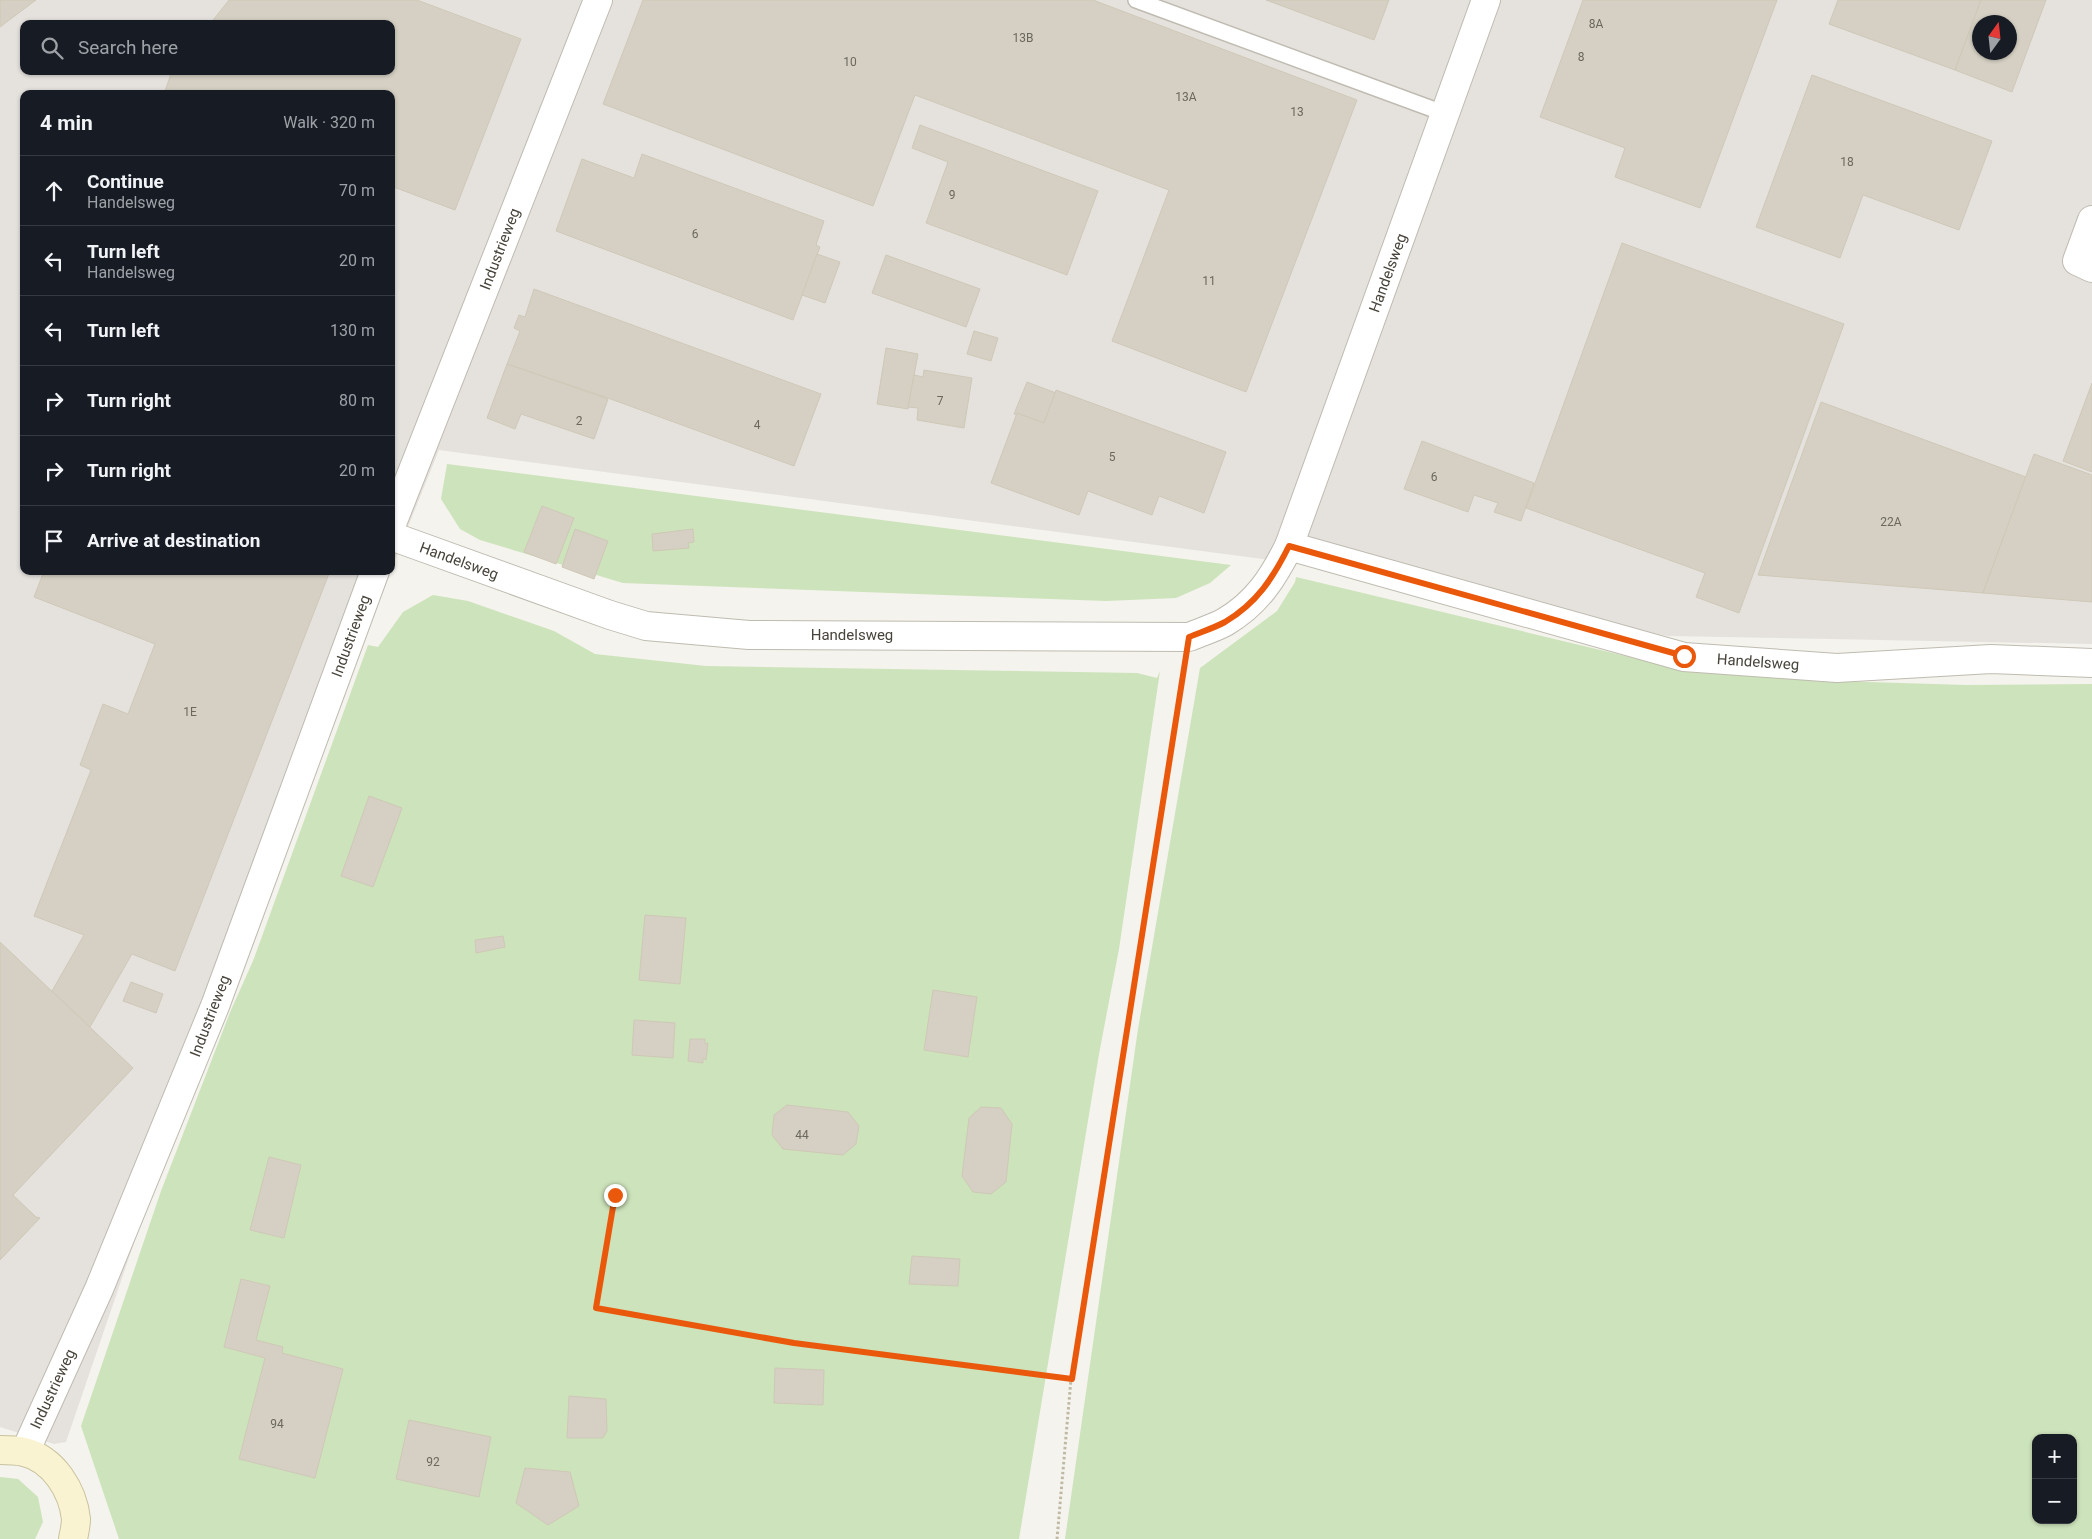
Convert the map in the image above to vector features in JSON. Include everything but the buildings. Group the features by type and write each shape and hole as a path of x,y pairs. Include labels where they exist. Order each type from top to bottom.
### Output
{"street":[{"name":"Handelsweg","path":"395,537 610,615 646,626 749,635 1189,637 1225,622 1255,600 1276,573 1289,546 1486,0"},
{"name":"Industrieweg","path":"395,516 592,2"},
{"path":"2092,220 2077,261 2092,268"},
{"name":"Handelsweg","path":"1289,546 1684,656 1837,668 1991,659 2092,663"},
{"name":"Industrieweg","path":"12,1451 99,1289 215,1006 374,575"},
{"path":"12,1451 45,1462 62,1478 72,1498 76,1521 73,1539"}],"lane":[{"path":"1136,0 1446,114"}],"path":[{"path":"1057,1539 1072,1379 1189,637"},
{"path":"615,1195 596,1308 794,1343 1072,1379"}],"shaded area":[{"path":"0,0 2092,0 2092,644 1668,636 1322,567 439,450 395,559 395,90 20,90 20,575 388,575 215,1006 66,1442 54,1444 0,1427"}],"green space":[{"path":"447,464 1231,565 1210,583 1176,598 1106,601 623,583 480,540 460,529 441,499"},
{"path":"1296,577 1659,664 1836,681 1966,685 2092,684 2092,1539 1065,1539 1138,1029 1200,668 1277,611 1295,582"},
{"path":"433,595 468,601 554,631 595,654 706,666 1137,673 1157,678 1160,671 1119,949 1099,1054 1019,1539 119,1539 81,1426 161,1191 231,1010 253,961 368,645 378,647 403,612"},
{"path":"0,1477 18,1479 38,1497 43,1522 35,1539 0,1539"}],"route":[{"path":"615,1195 596,1308 794,1343 1072,1379 1189,637 1225,622 1255,600 1276,573 1289,546 1684,656"}]}
